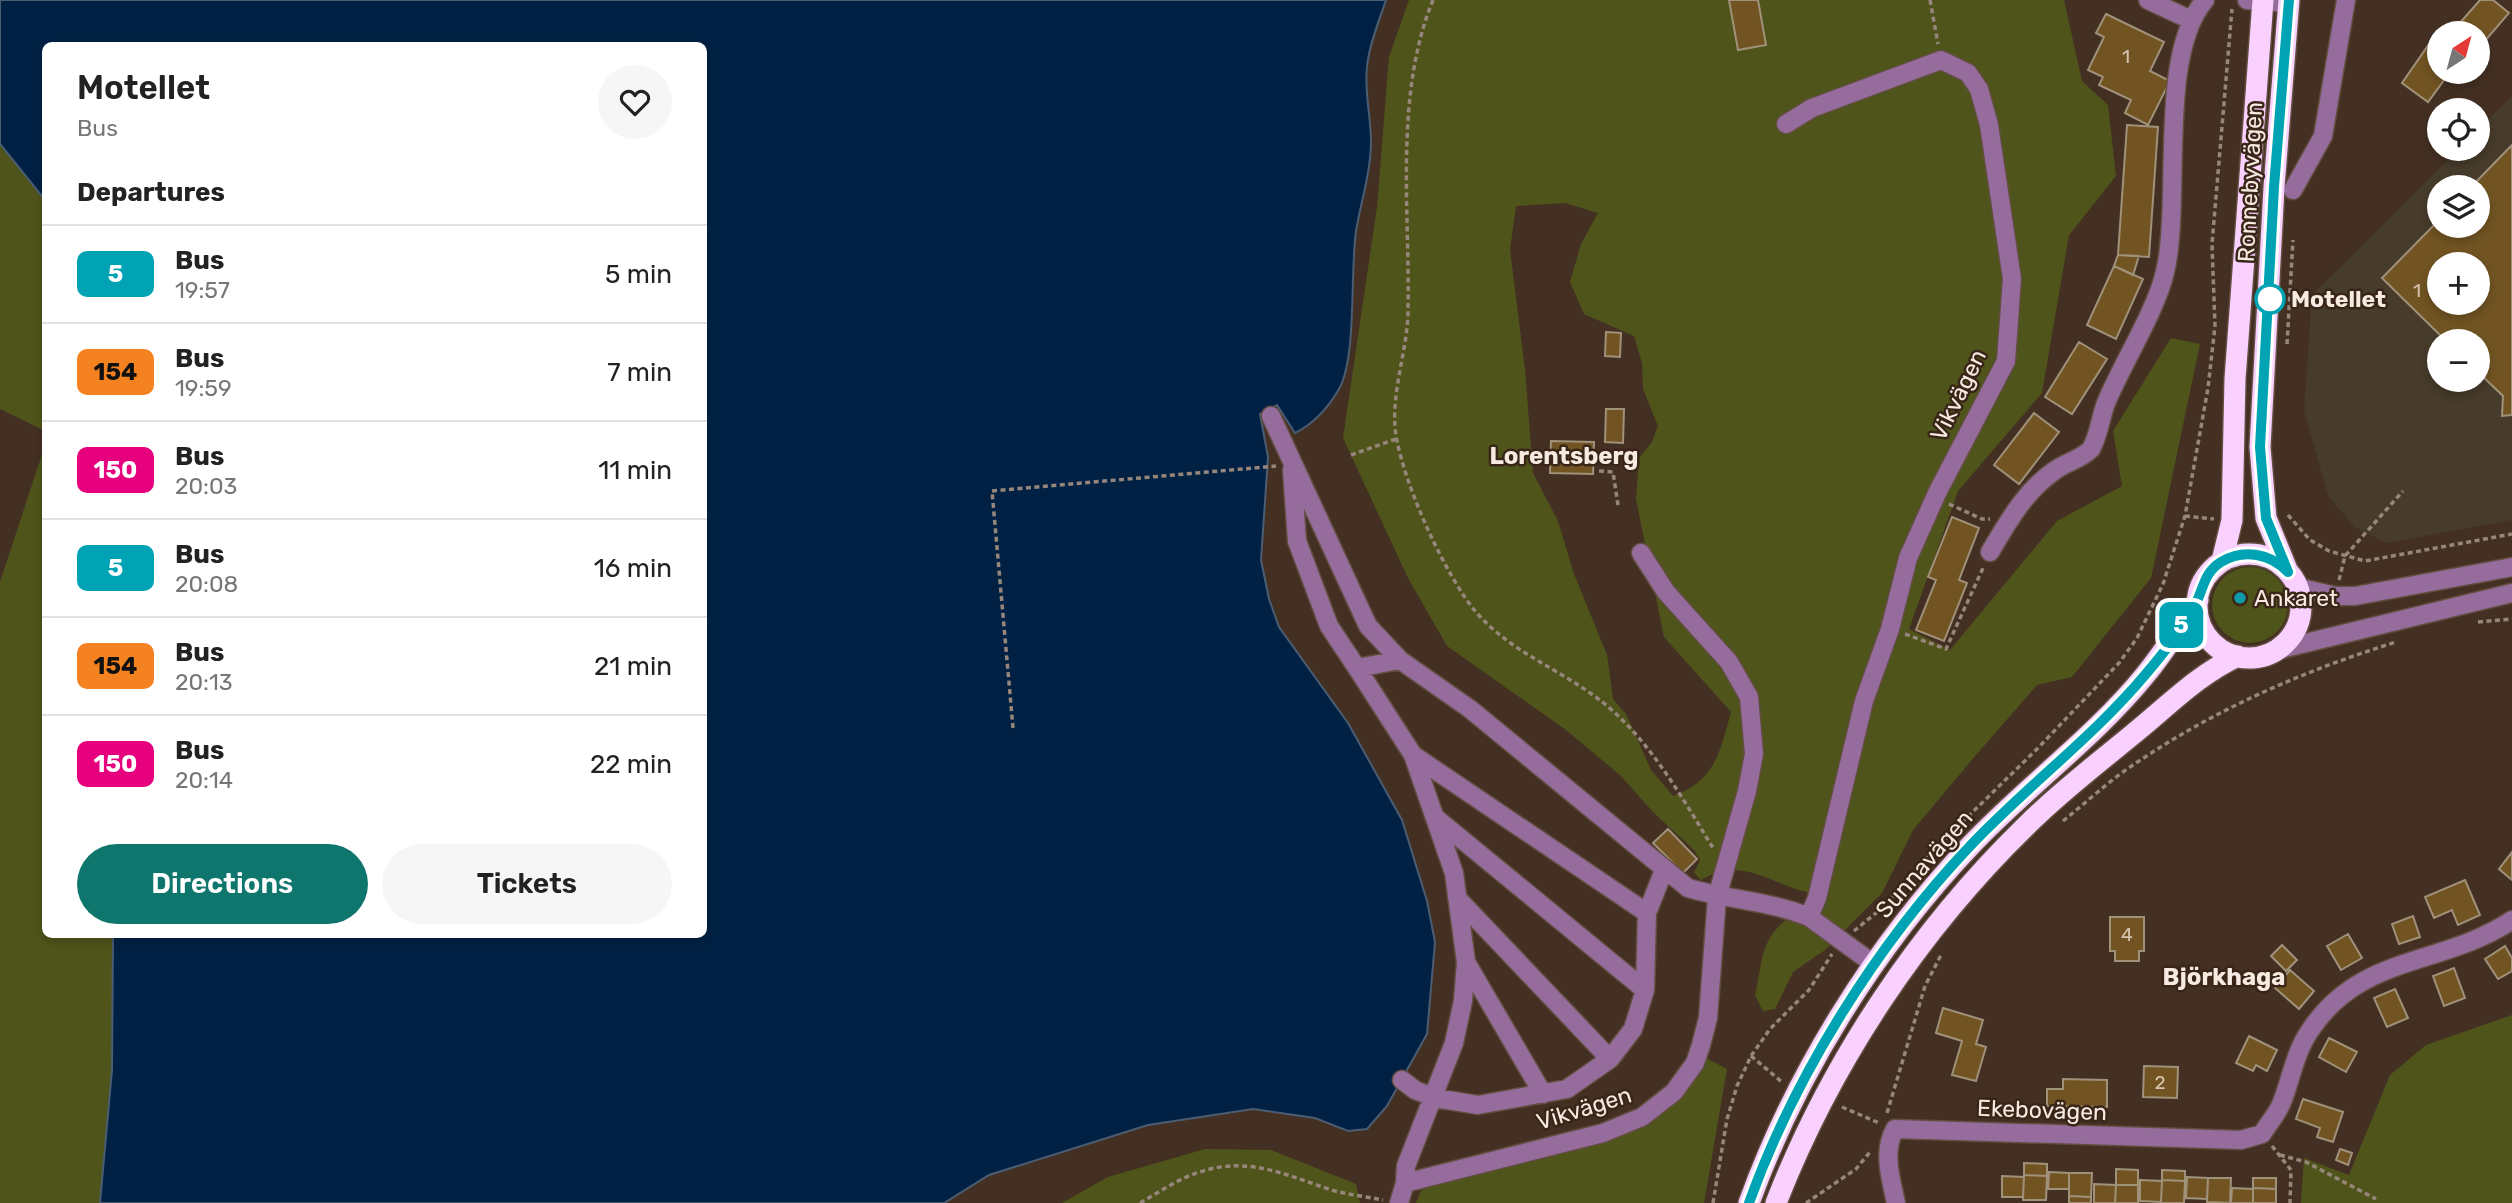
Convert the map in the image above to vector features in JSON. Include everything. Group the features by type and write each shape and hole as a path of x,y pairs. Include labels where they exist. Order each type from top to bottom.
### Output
{"highway":[{"name":"Ronnebyvägen","path":"2222,561 2232,520 2235,379 2258,0"},
{"name":"Ronnebyvägen","path":"2289,1 2274,187 2260,447 2266,518 2293,580"},
{"path":"2242,554 2256,554 2275,561 2293,580 2301,601 2297,624 2285,643 2273,651 2252,657 2238,656 2222,650 2210,639 2201,625 2198,600 2205,578 2222,561 2242,554"},
{"name":"Sunnavägen","path":"1749,1203 1784,1122 1815,1063 1875,965 1972,844 2145,675 2198,600"},
{"path":"1776,1203 1854,1044 1894,983 1956,900 2006,846 2062,793 2199,677 2238,656"}],"street":[{"path":"2148,0 2191,20"},
{"path":"1990,552 2010,518 2035,486 2091,449 2105,406 2165,274 2182,46 2191,20 2205,0"},
{"path":"2258,0 2289,1"},
{"path":"2293,190 2323,136 2346,0"},
{"path":"1786,124 1812,108 1941,60"},
{"name":"Vikvägen","path":"1809,917 1823,877 1830,836 1864,701 1890,629 1908,558 1937,493 2006,361 2012,279 1989,125 1979,89 1968,73 1941,60"},
{"path":"1271,415 1284,463 1297,541 1329,626 1413,755 1454,873 1466,962 1463,1001 1454,1043 1435,1098 1406,1166 1405,1183 1399,1203"},
{"path":"1284,463 1368,626 1400,660 1470,709 1688,888 1717,897 1773,904 1809,917 1875,965"},
{"name":"Vikvägen","path":"1405,1183 1603,1133 1642,1117 1664,1103 1695,1063 1705,1033 1717,897 1754,754 1749,696 1728,662 1665,592 1641,553"},
{"path":"2293,580 2335,596 2356,596 2512,566"},
{"path":"2273,651 2512,593"},
{"path":"1357,668 1400,660"},
{"path":"1413,755 1647,913"},
{"path":"1436,818 1645,990"},
{"path":"1402,1080 1415,1090 1435,1098 1478,1105 1567,1089 1611,1059 1633,1029 1645,990 1647,913 1664,870"},
{"path":"1457,898 1611,1059"},
{"path":"2262,1134 2281,1105 2307,1033 2330,1005 2354,984 2488,936 2512,920"},
{"path":"1466,962 1543,1094"},
{"name":"Ekebovägen","path":"1896,1203 1888,1158 1890,1138 1895,1129 2241,1140 2262,1134"}],"path":[{"path":"1433,0 1413,75 1405,195 1409,312 1398,391 1396,439 1416,503 1464,597 1494,631 1539,664 1594,695 1644,743 1726,868"},
{"path":"1930,0 1941,60"},
{"path":"1713,1203 1727,1119 1737,1086 1751,1056 1770,1030 1809,990 1830,955 1843,941 1882,908 1936,848 2038,748 2119,663 2137,638 2163,584 2182,526 2208,388 2215,316 2213,244 2232,0"},
{"path":"2287,352 2293,232"},
{"path":"1351,455 1396,439"},
{"path":"1013,728 992,491 1284,463"},
{"path":"1599,471 1613,472 1618,505"},
{"path":"2344,556 2403,491"},
{"path":"1937,493 1949,504 1982,519 2010,518"},
{"path":"2286,512 2310,540 2344,556 2375,560 2512,534"},
{"path":"1890,629 1946,649 1990,552"},
{"path":"2471,622 2512,619"},
{"path":"2054,828 2138,761 2215,716 2275,686 2350,656 2403,640"},
{"path":"1880,1133 1925,986 1943,950"},
{"path":"1751,1056 1785,1084"},
{"path":"1842,1107 1884,1125"},
{"path":"2262,1134 2291,1170 2290,1203"},
{"path":"1807,1203 1856,1169 1876,1142"},
{"path":"2280,1155 2306,1162 2376,1199"},
{"path":"1140,1203 1181,1179 1205,1170 1247,1164 1269,1167 1337,1191 1399,1203"}],"shaded area":[{"path":"2512,96 2512,520 2386,543 2355,527 2328,496 2304,411 2312,295 2427,181 2427,238 2490,238 2490,175 2433,175 2447,161 2490,161 2490,118"}],"green space":[{"path":"1409,0 2064,0 2082,81 2108,105 2116,176 2069,235 2042,393 1958,491 1909,629 1950,650 2057,521 2122,486 2113,431 2171,338 2200,344 2151,578 2072,677 2037,685 1913,830 1882,893 1825,950 1793,972 1775,1009 1763,1011 1755,995 1763,954 1771,936 1786,920 1800,923 1811,893 1744,871 1730,870 1701,880 1694,873 1700,860 1694,850 1654,813 1621,776 1566,730 1447,646 1408,578 1343,438 1377,207 1389,57","holes":["1565,203 1598,213 1581,244 1570,282 1584,314 1634,336 1642,363 1643,389 1658,426 1652,442 1639,458 1636,499 1664,637 1731,712 1714,763 1698,782 1673,796 1651,770 1626,714 1613,699 1607,655 1574,574 1558,521 1533,473 1525,370 1510,250 1516,206"]},
{"path":"0,144 42,196 42,430 0,409"},
{"path":"42,454 42,938 113,938 112,1070 100,1203 0,1203 0,582"},
{"path":"2250,567 2264,570 2277,578 2285,591 2288,605 2285,619 2277,632 2264,640 2250,643 2236,640 2223,632 2215,619 2212,605 2215,591 2223,578 2236,570"},
{"path":"2512,1015 2512,1203 2301,1203 2304,1158 2349,1175 2390,1075 2426,1045"},
{"path":"1706,1058 1727,1069 1704,1203 1416,1203 1424,1184 1606,1140 1665,1111"},
{"path":"1205,1149 1271,1150 1356,1184 1360,1203 1062,1203 1108,1177"}],"water":[{"path":"0,0 1386,0 1367,67 1371,153 1354,248 1351,335 1345,375 1326,409 1309,425 1295,433 1277,405 1260,414 1268,457 1261,560 1269,599 1279,627 1348,723 1402,820 1427,901 1435,942 1427,1034 1387,1106 1367,1129 1348,1131 1315,1118 1253,1109 1148,1125 989,1175 944,1203 100,1203 112,1070 113,938 707,938 707,42 42,42 42,196 0,144"}],"building":[{"path":"1729,0 1758,0 1766,45 1738,50"},
{"path":"2480,0 2493,0 2509,13 2490,35 2490,21 2462,21"},
{"path":"2106,14 2164,42 2150,71 2170,81 2148,125 2125,113 2131,100 2099,85 2103,77 2088,70 2104,37 2096,33"},
{"path":"2427,47 2427,84 2441,84 2427,101 2402,83"},
{"path":"2127,125 2158,127 2149,257 2118,255"},
{"path":"2512,145 2512,415 2502,416 2503,396 2490,384 2490,329 2434,329 2382,278 2427,232 2427,238 2490,238 2490,175 2483,175"},
{"path":"2118,255 2139,256 2133,275 2114,266"},
{"path":"2114,266 2143,279 2116,339 2087,325"},
{"path":"1606,332 1621,333 1620,357 1605,356"},
{"path":"2079,342 2107,359 2072,414 2045,397"},
{"path":"1606,409 1624,409 1623,443 1605,442"},
{"path":"2034,413 2059,432 2019,484 1994,465"},
{"path":"1551,441 1594,442 1593,474 1550,473"},
{"path":"1952,517 1979,528 1959,580 1967,583 1944,641 1916,630 1936,580 1928,577"},
{"path":"1668,829 1697,859 1683,873 1653,843"},
{"path":"2512,852 2512,880 2499,869"},
{"path":"2465,880 2480,915 2458,925 2452,910 2434,918 2425,897"},
{"path":"2413,916 2420,937 2399,944 2392,924"},
{"path":"2110,917 2144,917 2144,951 2139,951 2139,961 2115,961 2115,951 2110,951"},
{"path":"2348,934 2362,958 2341,970 2327,946"},
{"path":"2282,945 2297,960 2286,971 2271,956"},
{"path":"2505,946 2512,958 2512,971 2498,979 2485,959"},
{"path":"2454,968 2465,998 2444,1006 2433,976"},
{"path":"2290,970 2314,991 2299,1009 2275,988"},
{"path":"2395,989 2408,1018 2387,1027 2374,998"},
{"path":"1943,1008 1983,1020 1976,1044 1986,1047 1976,1081 1952,1075 1962,1041 1936,1033"},
{"path":"2249,1036 2277,1050 2267,1071 2256,1065 2253,1071 2236,1063"},
{"path":"2329,1038 2357,1052 2346,1072 2319,1057"},
{"path":"2144,1066 2178,1067 2177,1098 2143,1097"},
{"path":"2063,1079 2107,1080 2107,1107 2047,1106 2047,1089 2063,1089"},
{"path":"2303,1099 2343,1112 2333,1142 2317,1137 2320,1128 2296,1119"},
{"path":"2340,1149 2352,1153 2348,1165 2336,1160"},
{"path":"2024,1163 2047,1164 2047,1176 2024,1175"},
{"path":"2116,1169 2138,1170 2138,1185 2116,1185"},
{"path":"2162,1170 2185,1171 2185,1181 2162,1180"},
{"path":"2049,1172 2069,1173 2069,1189 2048,1189"},
{"path":"2069,1173 2092,1173 2091,1197 2069,1196"},
{"path":"2024,1175 2047,1176 2046,1200 2023,1200"},
{"path":"2002,1176 2024,1177 2023,1197 2002,1197"},
{"path":"2187,1177 2208,1178 2207,1199 2186,1198"},
{"path":"2208,1178 2231,1178 2230,1203 2207,1202"},
{"path":"2253,1178 2276,1178 2276,1189 2253,1188"},
{"path":"2140,1180 2162,1181 2161,1202 2140,1201"},
{"path":"2162,1180 2185,1181 2184,1203 2161,1203"},
{"path":"2094,1184 2116,1185 2115,1203 2094,1203"},
{"path":"2116,1185 2138,1185 2138,1203 2115,1203"},
{"path":"2232,1188 2253,1189 2253,1203 2231,1203"},
{"path":"2253,1188 2276,1189 2276,1203 2253,1203"},
{"path":"2069,1196 2091,1197 2091,1203 2069,1203"}],"bus line":[{"name":"5","path":"1749,1203 1784,1122 1827,1040 1875,965 1949,869 2145,675 2198,600 2209,573 2222,561 2242,554 2256,554 2275,561 2288,572 2266,518 2260,480 2260,447 2274,187 2289,0"}],"place":[{"name":"Motellet","path":"2270,299"},
{"name":"Ankaret","path":"2240,598"}],"district":[{"name":"Lorentsberg","path":"1564,456"},
{"name":"Björkhaga","path":"2224,977"}]}
